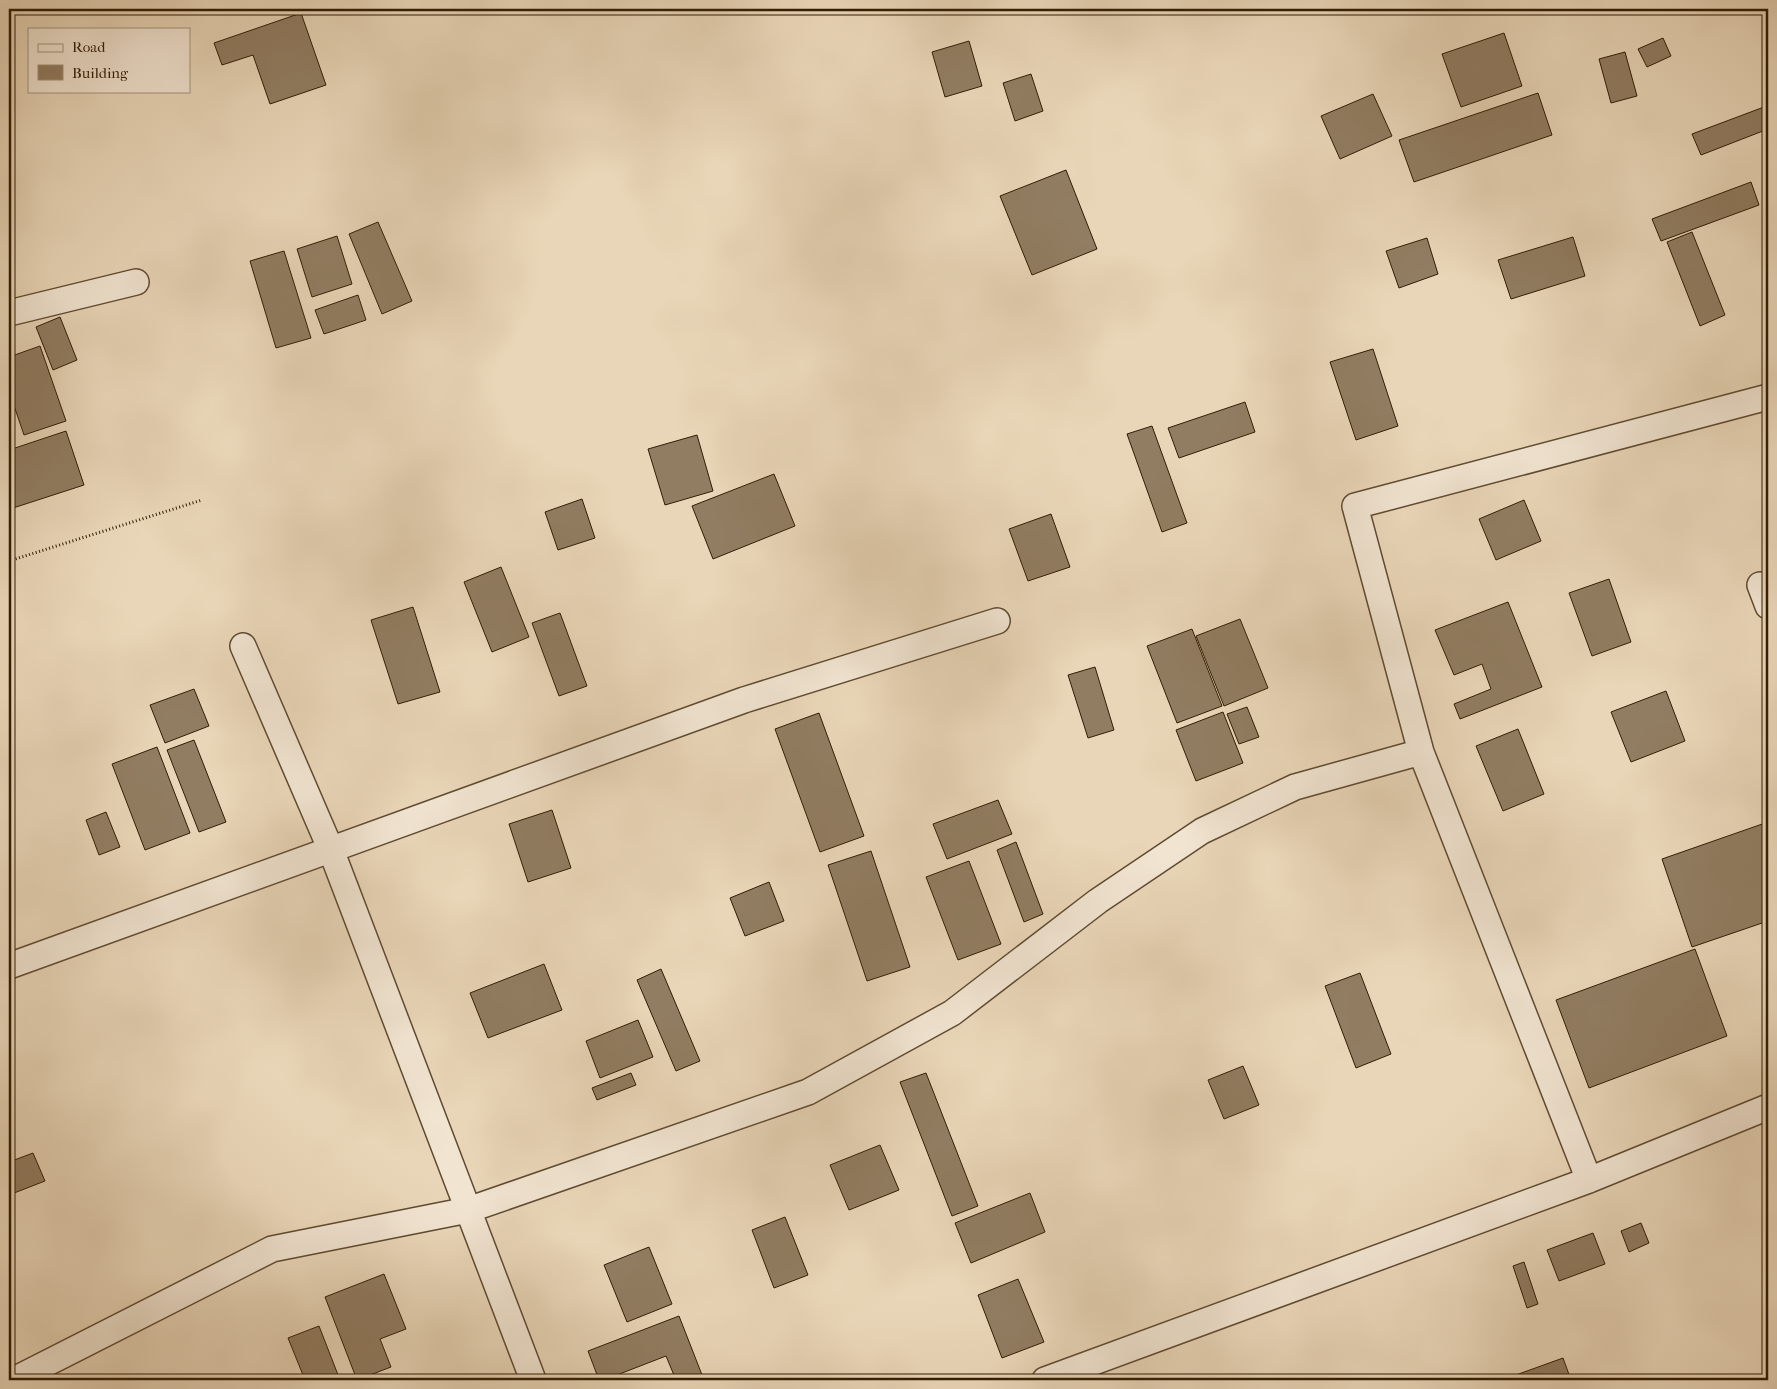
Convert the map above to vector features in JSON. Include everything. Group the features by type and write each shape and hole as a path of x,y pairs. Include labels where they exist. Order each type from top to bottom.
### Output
{"street":[{"path":"9,314 136,282"},
{"path":"1589,1180 1421,752 1354,506 1768,397"},
{"path":"9,966 744,700 997,621"},
{"path":"243,646 331,850 533,1380"},
{"path":"14,1380 272,1249 468,1210 808,1092 952,1013 1098,901 1202,831 1295,787 1421,752"},
{"path":"1045,1380 1589,1180 1768,1107"}],"path":[{"path":"9,561 202,500"}],"building":[{"path":"301,13 326,85 270,104 253,55 222,65 214,43"},
{"path":"1504,33 1522,86 1461,107 1442,54"},
{"path":"1663,38 1671,56 1647,67 1638,49"},
{"path":"969,41 982,86 945,97 932,52"},
{"path":"1625,52 1637,96 1611,103 1599,59"},
{"path":"1031,74 1043,111 1015,121 1003,83"},
{"path":"1538,93 1552,135 1414,182 1399,140"},
{"path":"1373,94 1392,136 1340,159 1321,116"},
{"path":"1764,107 1768,118 1768,129 1701,155 1692,134"},
{"path":"1066,170 1097,249 1032,275 1000,196"},
{"path":"1751,182 1759,205 1661,241 1652,219"},
{"path":"378,222 412,301 382,314 349,234"},
{"path":"1692,232 1725,315 1700,326 1667,242"},
{"path":"337,236 352,284 312,297 297,249"},
{"path":"1573,237 1585,276 1511,299 1498,260"},
{"path":"1427,238 1438,274 1399,288 1386,251"},
{"path":"284,251 311,338 276,348 250,261"},
{"path":"358,295 366,320 324,334 315,310"},
{"path":"60,317 77,360 53,370 36,327"},
{"path":"40,346 66,421 24,435 9,391 9,357"},
{"path":"1373,349 1398,426 1356,440 1330,362"},
{"path":"1245,402 1255,432 1179,458 1168,428"},
{"path":"1152,426 1187,523 1162,532 1127,434"},
{"path":"66,431 84,485 10,509 9,450"},
{"path":"697,435 713,491 665,505 648,449"},
{"path":"774,474 795,526 713,559 692,506"},
{"path":"582,499 595,538 558,550 545,512"},
{"path":"1524,500 1541,541 1496,560 1479,519"},
{"path":"1051,514 1070,567 1028,581 1009,529"},
{"path":"501,567 529,637 492,652 464,582"},
{"path":"1609,579 1631,642 1592,656 1569,593"},
{"path":"1508,602 1542,687 1460,719 1454,704 1491,689 1482,664 1454,675 1435,630"},
{"path":"413,607 440,692 398,704 371,620"},
{"path":"560,613 587,686 559,696 532,623"},
{"path":"1240,619 1268,688 1224,706 1196,636"},
{"path":"1192,629 1222,706 1177,723 1147,646"},
{"path":"1095,667 1114,730 1088,738 1068,675"},
{"path":"194,689 209,726 165,743 150,705"},
{"path":"1666,691 1685,741 1631,762 1611,712"},
{"path":"1247,707 1259,737 1239,744 1227,714"},
{"path":"1223,712 1243,763 1196,781 1176,730"},
{"path":"819,713 864,836 820,852 775,729"},
{"path":"1518,729 1544,794 1503,811 1476,746"},
{"path":"194,740 226,822 199,832 167,750"},
{"path":"157,747 190,833 145,850 112,764"},
{"path":"998,800 1012,834 947,859 933,824"},
{"path":"552,810 571,868 528,882 509,824"},
{"path":"106,812 120,847 99,855 86,820"},
{"path":"1768,822 1768,921 1692,947 1662,859"},
{"path":"1016,842 1043,914 1024,922 997,850"},
{"path":"871,851 910,967 867,981 828,865"},
{"path":"969,861 1001,944 958,960 926,877"},
{"path":"769,882 784,921 745,936 730,898"},
{"path":"1695,949 1727,1036 1589,1088 1556,1000"},
{"path":"544,964 562,1010 488,1038 470,993"},
{"path":"661,969 700,1061 676,1071 637,980"},
{"path":"1360,973 1391,1054 1356,1068 1325,986"},
{"path":"638,1020 653,1057 600,1078 586,1041"},
{"path":"1243,1066 1259,1105 1224,1119 1208,1080"},
{"path":"631,1073 636,1085 597,1100 592,1088"},
{"path":"926,1073 978,1206 952,1216 900,1082"},
{"path":"880,1145 899,1190 849,1210 830,1165"},
{"path":"33,1153 45,1181 9,1195 9,1162"},
{"path":"1030,1193 1045,1232 971,1263 955,1223"},
{"path":"785,1217 808,1275 774,1288 752,1230"},
{"path":"1641,1223 1649,1243 1629,1252 1621,1231"},
{"path":"1593,1233 1605,1264 1559,1281 1547,1250"},
{"path":"649,1247 672,1304 627,1322 604,1265"},
{"path":"1524,1262 1538,1304 1527,1308 1513,1266"},
{"path":"384,1274 406,1329 380,1339 391,1367 357,1380 325,1297"},
{"path":"1018,1279 1044,1342 1002,1358 978,1295"},
{"path":"679,1316 704,1380 676,1380 666,1356 604,1380 599,1380 588,1351"},
{"path":"319,1326 340,1380 305,1380 288,1338"},
{"path":"1563,1358 1571,1380 1518,1380 1516,1375"}]}
